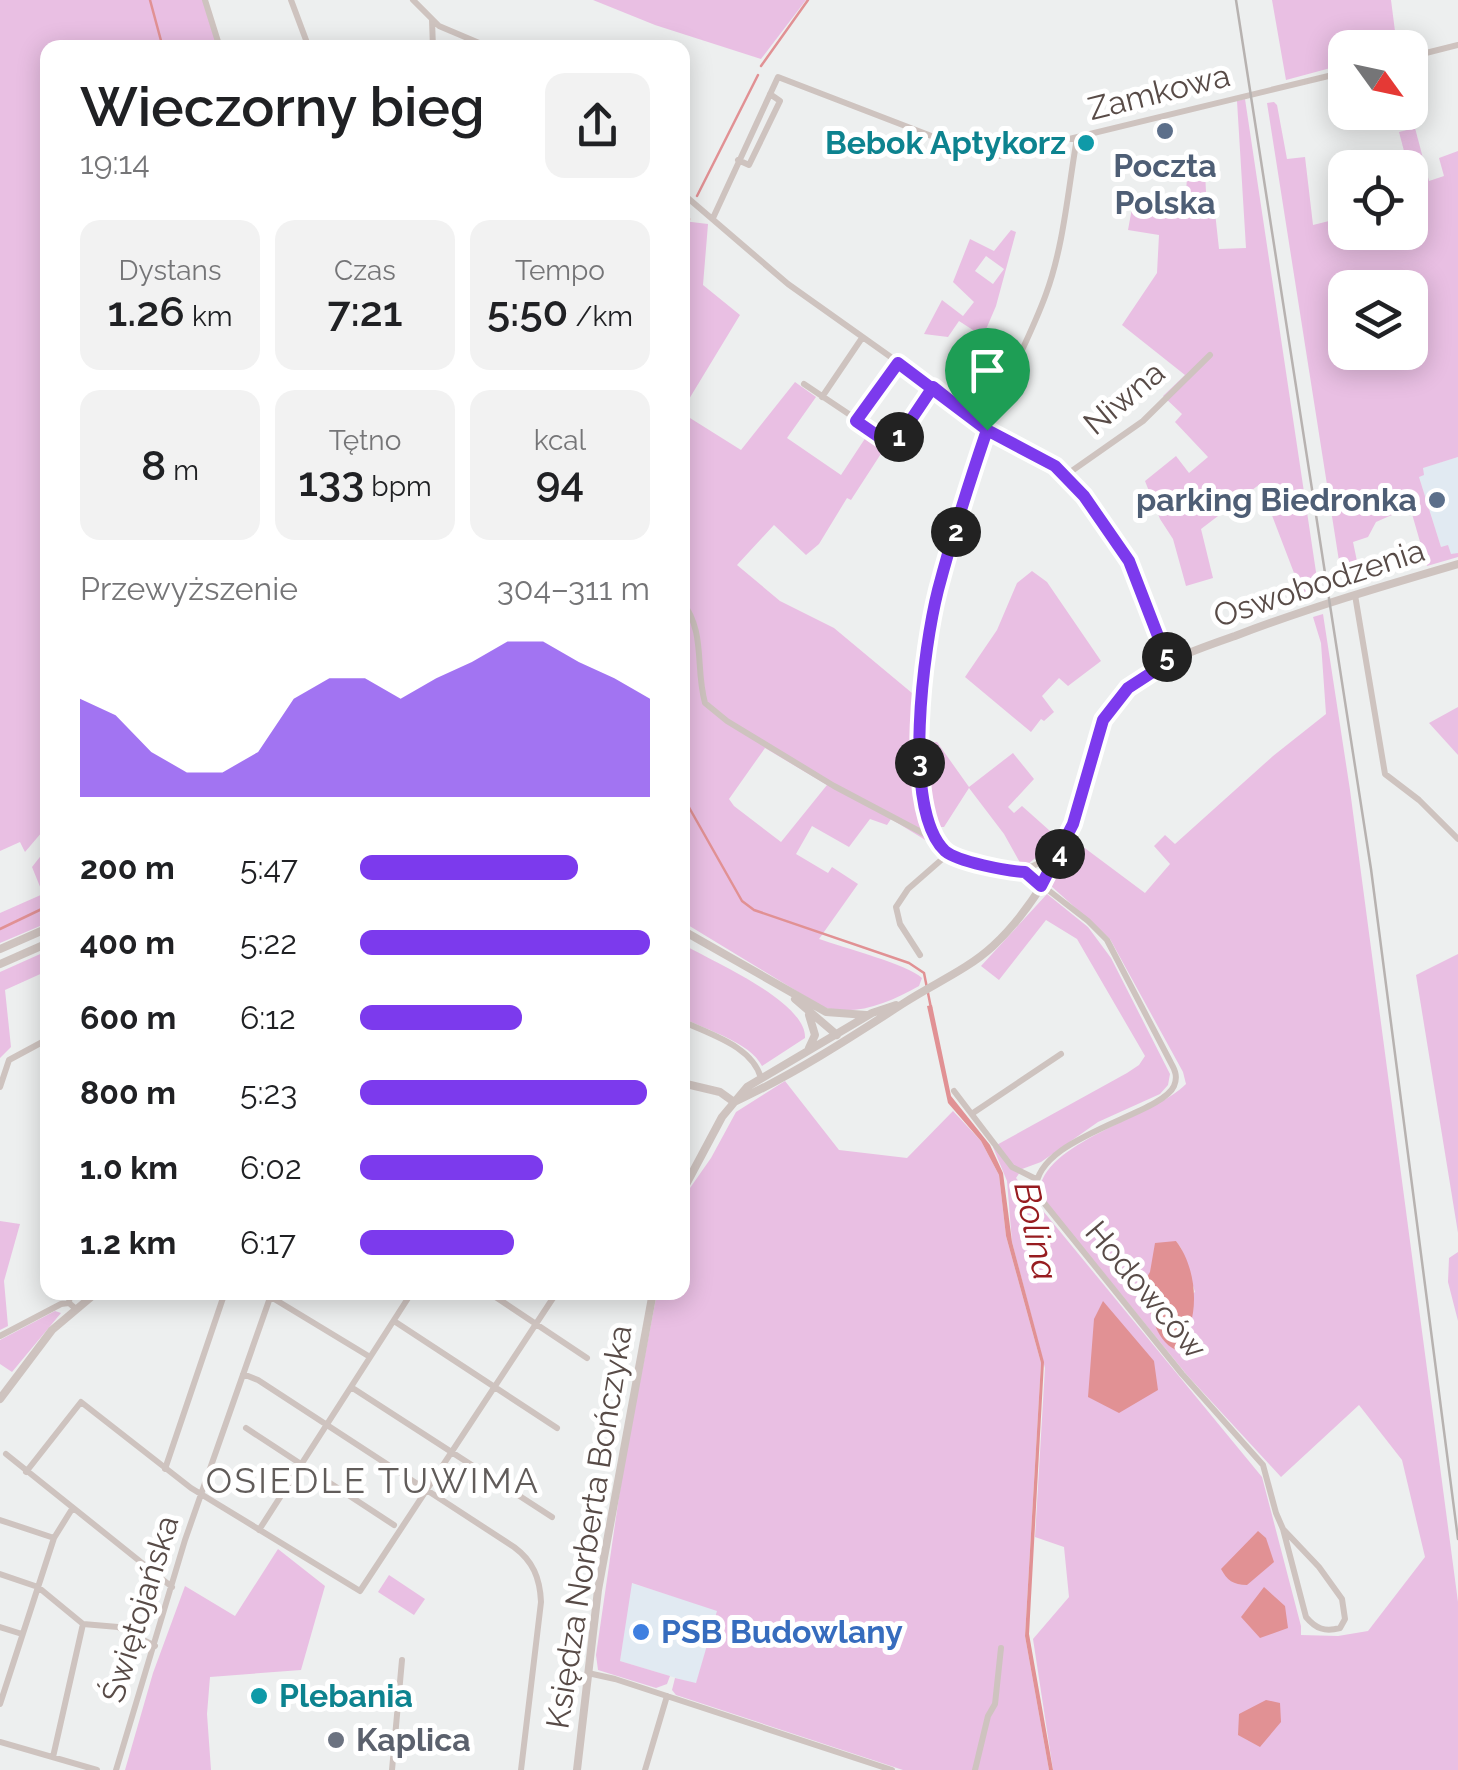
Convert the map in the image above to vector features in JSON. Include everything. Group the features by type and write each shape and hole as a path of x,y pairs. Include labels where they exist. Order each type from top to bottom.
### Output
{"street":[{"path":"204,0 217,40"},
{"path":"292,0 306,40"},
{"path":"413,0 432,20 472,40"},
{"path":"432,20 433,40"},
{"path":"1428,53 1458,46"},
{"name":"Zamkowa","path":"713,218 778,77 986,156 999,156 1328,76"},
{"path":"1048,875 1001,869 948,854 937,840 928,819 920,772 923,682 938,591 987,430 1053,271 1078,138"},
{"path":"690,199 788,284 987,430 1066,474 1129,561 1168,662"},
{"path":"822,396 862,338"},
{"name":"Niwna","path":"1066,474 1143,421 1210,355"},
{"path":"856,421 898,363"},
{"path":"804,384 885,441 896,442 933,387"},
{"name":"Oswobodzenia","path":"734,1102 938,983 989,950 1014,924 1066,842 1103,720 1128,688 1168,662 1268,624 1458,564"},
{"path":"1355,595 1385,774 1419,800 1458,839"},
{"path":"690,613 699,634 704,704 834,786 937,840"},
{"path":"1028,873 1066,842"},
{"path":"920,955 900,924 896,907 908,889 948,854"},
{"path":"1037,866 1048,875"},
{"path":"954,1091 1012,1167 1036,1179 1052,1159 1102,1126 1168,1094 1176,1078 1172,1062 1111,946 1088,921 1028,873"},
{"path":"0,948 40,931"},
{"path":"690,935 826,1012 835,1021 836,1035"},
{"path":"0,964 40,946"},
{"path":"790,994 836,1035 851,1036"},
{"name":"Oswobodzenia","path":"690,1177 722,1116 747,1087 872,1014 905,1002"},
{"path":"806,1052 815,1035 807,1011"},
{"name":"Oswobodzenia","path":"826,1012 872,1014"},
{"path":"690,1025 749,1056 757,1064 761,1078"},
{"name":"Oswobodzenia","path":"825,1051 836,1035"},
{"path":"0,1087 10,1060 40,1043"},
{"path":"973,1113 1061,1054"},
{"path":"690,1085 720,1092 734,1102"},
{"name":"Hodowców","path":"1036,1179 1039,1200 1182,1374 1263,1465 1306,1617 1312,1625 1326,1630 1340,1628 1345,1620 1342,1600 1319,1567 1283,1529"},
{"path":"72,1300 73,1306"},
{"path":"0,1399 43,1341 73,1306 83,1300"},
{"path":"165,1469 222,1300"},
{"name":"Świętojańska","path":"116,1770 201,1494 269,1300"},
{"path":"279,1300 370,1357"},
{"path":"259,1530 408,1300"},
{"path":"500,1300 587,1358"},
{"path":"26,1472 82,1402 201,1494 360,1591 551,1300"},
{"name":"Księdza Norberta Bończyka","path":"577,1770 619,1462 650,1300"},
{"path":"0,1336 61,1304 73,1306"},
{"path":"394,1321 557,1428"},
{"path":"244,1374 522,1552 539,1579 541,1602 520,1770"},
{"path":"351,1386 552,1517"},
{"path":"246,1428 394,1525"},
{"path":"6,1454 172,1587"},
{"path":"0,1704 4,1679 54,1538 72,1509"},
{"path":"0,1520 54,1538"},
{"path":"0,1574 38,1588 83,1624 122,1629 155,1646"},
{"path":"53,1757 83,1624"},
{"path":"0,1627 22,1634"},
{"path":"975,1770 988,1716 995,1704 1001,1648"},
{"path":"392,1770 402,1660"},
{"path":"588,1673 892,1770"},
{"path":"644,1770 667,1696"},
{"path":"0,1742 96,1770"}],"shaded area":[{"path":"0,0 205,0 215,40 40,40 40,834 25,852 20,842 0,851"},
{"path":"593,0 806,0 761,59 655,25"},
{"path":"1272,0 1391,0 1395,30 1328,30 1328,69 1286,80"},
{"path":"1245,99 1319,592 1304,599 1260,484 1201,529 1213,578 1186,586 1173,539 1160,519 1145,481 1176,456 1189,473 1208,457 1175,422 1182,414 1163,396 1185,375 1122,325 1157,273 1159,235 1128,230 1132,208 1153,212 1153,198 1186,195 1187,176 1205,172 1206,192 1213,194 1219,249 1246,248 1237,101"},
{"path":"1267,103 1277,105 1287,159 1305,157 1313,225 1328,221 1328,250 1428,250 1428,177 1429,181 1444,176 1439,158 1458,151 1458,457 1423,468 1424,475 1419,477 1441,547 1448,545 1451,554 1458,553 1458,557 1427,566 1410,507 1376,522 1368,537 1353,542 1362,585 1348,588 1342,580"},
{"path":"1416,130 1421,150 1404,150 1399,132"},
{"path":"690,222 708,224 703,285 740,315 690,397"},
{"path":"1011,230 1016,232 996,306 978,348 983,359 1004,369 1000,379 956,346 968,351 979,334 959,321 948,337 924,334 942,300 963,316 974,302 953,282 970,239 994,251","holes":["986,256 1004,269 993,284 975,271"]},
{"path":"795,382 816,397 787,438 841,475 868,434 886,446 819,544 806,555 774,525 737,565 780,601 834,628 912,693 918,692 916,790 931,834 927,841 891,819 887,825 870,819 849,847 812,826 796,854 828,873 832,867 858,884 819,939 890,962 922,978 919,986 872,1007 823,1007 690,926 690,418 741,450","holes":["765,748 827,785 781,842 729,799"]},
{"name":"parking Biedronka","path":"1458,457 1458,553 1451,555 1441,547 1419,477 1422,468"},
{"path":"1032,571 1047,582 1101,661 1068,686 1059,678 1042,696 1054,712 1044,721 1041,719 1031,732 965,677 997,630 1017,583"},
{"path":"1323,614 1350,790 1458,1602 1458,1770 1053,1770 1033,1639 1069,1597 1064,1547 1035,1537 1045,1368 1012,1242 1007,1181 993,1147 1127,1073 1145,1056 1077,939 1046,920 999,980 981,966 1047,894 1088,927 1111,958 1170,1074 1168,1085 1160,1094 1098,1122 1041,1162 1022,1169 1016,1178 1262,1477 1301,1635 1338,1636 1368,1631 1425,1557 1402,1460 1359,1405 1281,1477 1187,1375 1040,1195 1044,1177 1076,1146 1186,1084 1110,939 1050,885 1074,840 1145,893 1170,864 1154,846 1165,835 1175,844 1326,714 1321,643 1313,617","holes":["1176,1241 1195,1292 1154,1321 1144,1282"]},
{"path":"1458,707 1458,755 1429,723"},
{"path":"937,742 969,787 1013,753 1034,779 1008,807 1014,813 1022,806 1059,839 1023,868 1004,834 969,788 944,827 936,827 926,795 925,743"},
{"path":"40,857 40,887 32,867"},
{"path":"40,895 40,926 0,943 0,913"},
{"path":"690,948 775,997 802,1024 805,1038 762,1066 738,1043 690,1021"},
{"path":"40,954 40,974 5,990 11,1047 0,1058 0,972"},
{"path":"1458,954 1458,1233 1416,975"},
{"path":"932,1005 951,1096 990,1145 1003,1173 1012,1242 1044,1362 1029,1634 1053,1770 1049,1770 1025,1636 1041,1363 1006,1236 999,1175 981,1141 948,1103 927,1006"},
{"path":"785,1081 839,1150 907,1158 953,1111 981,1141 999,1175 1006,1236 1041,1363 1025,1636 1049,1770 903,1770 676,1695 672,1690 675,1678 696,1683 717,1611 632,1583 620,1661 670,1676 667,1684 656,1688 598,1670 596,1655 623,1469 656,1300 690,1300 690,1188 736,1112"},
{"path":"0,1221 20,1224 4,1281 8,1326 0,1330"},
{"path":"1176,1241 1189,1266 1194,1296 1190,1326 1176,1350 1157,1330 1144,1282 1150,1272 1155,1243"},
{"path":"1458,1252 1458,1321 1448,1282 1449,1258"},
{"path":"1103,1301 1154,1361 1158,1390 1119,1413 1088,1397 1094,1319"},
{"path":"55,1311 61,1313 12,1372 0,1364 0,1340"},
{"path":"1258,1531 1266,1538 1274,1562 1247,1585 1234,1583 1221,1569"},
{"path":"278,1549 325,1586 301,1670 210,1677 207,1714 211,1770 125,1770 153,1673 185,1586 235,1616"},
{"path":"389,1575 425,1599 414,1615 378,1592"},
{"path":"631,1583 718,1610 696,1684 620,1661"},
{"path":"1264,1587 1285,1606 1288,1628 1260,1638 1241,1617"},
{"path":"1266,1700 1280,1703 1281,1722 1260,1747 1238,1735 1239,1714"}],"waterway":[{"name":"Bolina","path":"150,0 161,40"},
{"path":"761,66 808,0"},
{"path":"697,196 758,75"},
{"name":"Bolina","path":"690,809 742,901 754,910 909,963 924,973 931,1008"},
{"path":"0,929 40,910"}],"railway":[{"path":"1236,0 1371,869 1458,1539"}],"place":[{"name":"Poczta Polska","path":"1165,131"},
{"name":"Bebok Aptykorz","path":"1086,143"},
{"name":"parking Biedronka","path":"1437,500"},
{"name":"PSB Budowlany","path":"641,1632"},
{"name":"Plebania","path":"259,1696"},
{"name":"Kaplica","path":"336,1740"}],"district":[{"name":"OSIEDLE TUWIMA","path":"373,1481"}],"route":[{"path":"987,430 933,387 898,363 856,421 892,444 933,387 974,419 987,430 929,632 920,772 928,819 948,854 1025,872 1041,886 1073,824 1103,720 1128,688 1168,662 1129,561 1084,496 1055,466 987,430"}]}
